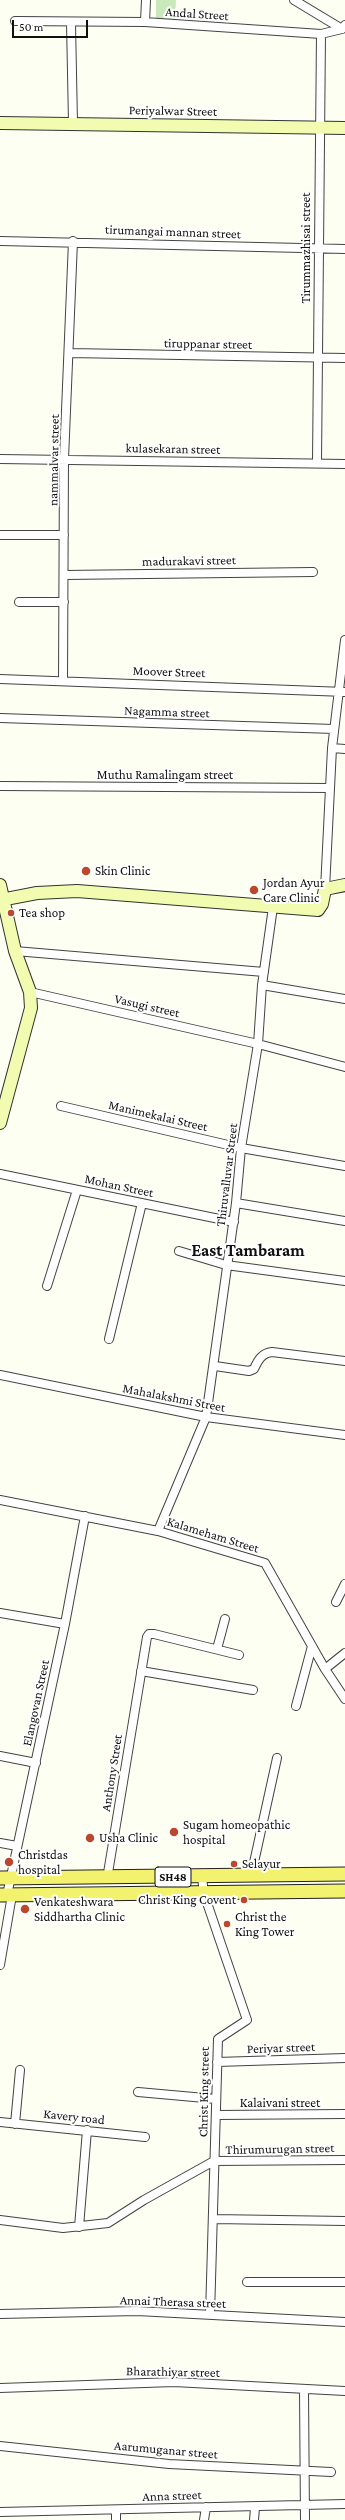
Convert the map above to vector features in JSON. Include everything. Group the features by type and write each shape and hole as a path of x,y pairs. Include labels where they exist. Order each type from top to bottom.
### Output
{"main road":[{"name":"SH48","path":"5,1878 107,1879 345,1874"},
{"name":"SH48","path":"6,1895 204,1894 345,1891"}],"street":[{"path":"145,22 146,0"},
{"path":"294,0 343,27"},
{"name":"Andal Street","path":"15,21 71,23 145,22 321,34 343,27"},
{"path":"71,23 73,123"},
{"name":"Tirummazhisai street","path":"317,462 319,358 317,249 321,34"},
{"name":"Periyalwar Street","path":"0,123 345,128"},
{"name":"tirumangai mannan street","path":"0,241 73,241 345,249"},
{"name":"nammalvar street","path":"63,680 64,460 70,354 73,241"},
{"name":"tiruppanar street","path":"70,354 345,358"},
{"name":"kulasekaran street","path":"0,459 317,462 345,464"},
{"path":"1,535 64,535"},
{"name":"madurakavi street","path":"64,575 313,572"},
{"path":"19,602 64,602"},
{"path":"2,899 37,893 76,891 318,910 322,904 325,889 332,748 341,692 345,640"},
{"name":"Moover Street","path":"0,679 63,680 341,692"},
{"name":"Nagamma street","path":"0,718 334,730"},
{"path":"332,748 345,749"},
{"name":"Muthu Ramalingam street","path":"0,786 330,788"},
{"path":"0,884 2,899 15,951 30,992 31,1008 0,1123"},
{"path":"325,889 345,885"},
{"name":"Thiruvalluvar Street","path":"158,1531 206,1418 215,1366 226,1265 234,1222 241,1148 258,1044 262,985 273,907"},
{"path":"15,951 264,972"},
{"path":"262,985 345,999"},
{"name":"Vasugi street","path":"30,992 258,1044 345,1067"},
{"name":"Manimekalai Street","path":"60,1106 241,1148 345,1166"},
{"name":"Mohan Street","path":"0,1174 234,1222"},
{"path":"47,1286 77,1190"},
{"path":"236,1202 345,1221"},
{"path":"109,1339 142,1203"},
{"path":"179,1251 226,1265 345,1281"},
{"path":"215,1366 249,1371 254,1369 258,1359 266,1353 272,1352 345,1361"},
{"name":"Mahalakshmi Street","path":"0,1375 206,1418 345,1435"},
{"name":"Kalameham Street","path":"0,1500 158,1531 265,1563 325,1669 345,1699"},
{"name":"Elangovan Street","path":"0,1965 6,1895 5,1878 17,1846 36,1763 65,1624 85,1516"},
{"path":"336,1602 345,1584"},
{"path":"0,1613 65,1624"},
{"path":"224,1618 217,1649 239,1655"},
{"name":"Anthony Street","path":"107,1879 147,1637 152,1633 217,1649"},
{"path":"296,1706 312,1646"},
{"path":"325,1669 345,1653"},
{"path":"141,1670 253,1690"},
{"path":"0,1756 36,1763"},
{"path":"251,1876 277,1758"},
{"path":"0,1843 17,1846"},
{"path":"202,1877 204,1894"},
{"name":"Christ King street","path":"204,1894 247,2020 218,2039 210,2315"},
{"name":"Periyar street","path":"217,2062 345,2058"},
{"path":"15,2124 20,2070"},
{"path":"138,2092 216,2099"},
{"name":"Kalaivani street","path":"216,2115 345,2114"},
{"name":"Kavery road","path":"0,2122 145,2137"},
{"path":"79,2227 88,2130"},
{"name":"Thirumurugan street","path":"214,2161 345,2160"},
{"path":"0,2220 63,2228 108,2223 144,2200 214,2161"},
{"path":"213,2219 345,2221"},
{"path":"247,2282 345,2282"},
{"name":"Annai Therasa street","path":"0,2314 137,2311 345,2322"},
{"name":"Bharathiyar street","path":"0,2388 174,2382 345,2391"},
{"path":"304,2390 305,2520"},
{"name":"Aarumuganar street","path":"0,2446 169,2464 331,2472"},
{"name":"Anna street","path":"0,2512 206,2507 255,2508 345,2504"},
{"path":"204,2520 206,2507"},
{"path":"254,2520 255,2508"},
{"path":"116,2510 116,2520"},
{"path":"34,2520 35,2511"}],"green space":[{"path":"156,0 176,0 175,19 156,18"}],"place":[{"name":"Skin Clinic","path":"86,871"},
{"name":"Jordan Ayur Care Clinic","path":"254,890"},
{"name":"Tea shop","path":"11,913"},
{"name":"Sugam homeopathic hospital","path":"174,1832"},
{"name":"Usha Clinic","path":"90,1838"},
{"name":"Christdas hospital","path":"9,1862"},
{"name":"Selayur","path":"234,1864"},
{"name":"Christ King Covent","path":"244,1900"},
{"name":"Venkateshwara Siddhartha Clinic","path":"25,1909"},
{"name":"Christ the King Tower","path":"227,1924"}],"district":[{"name":"East Tambaram","path":"248,1251"}]}
